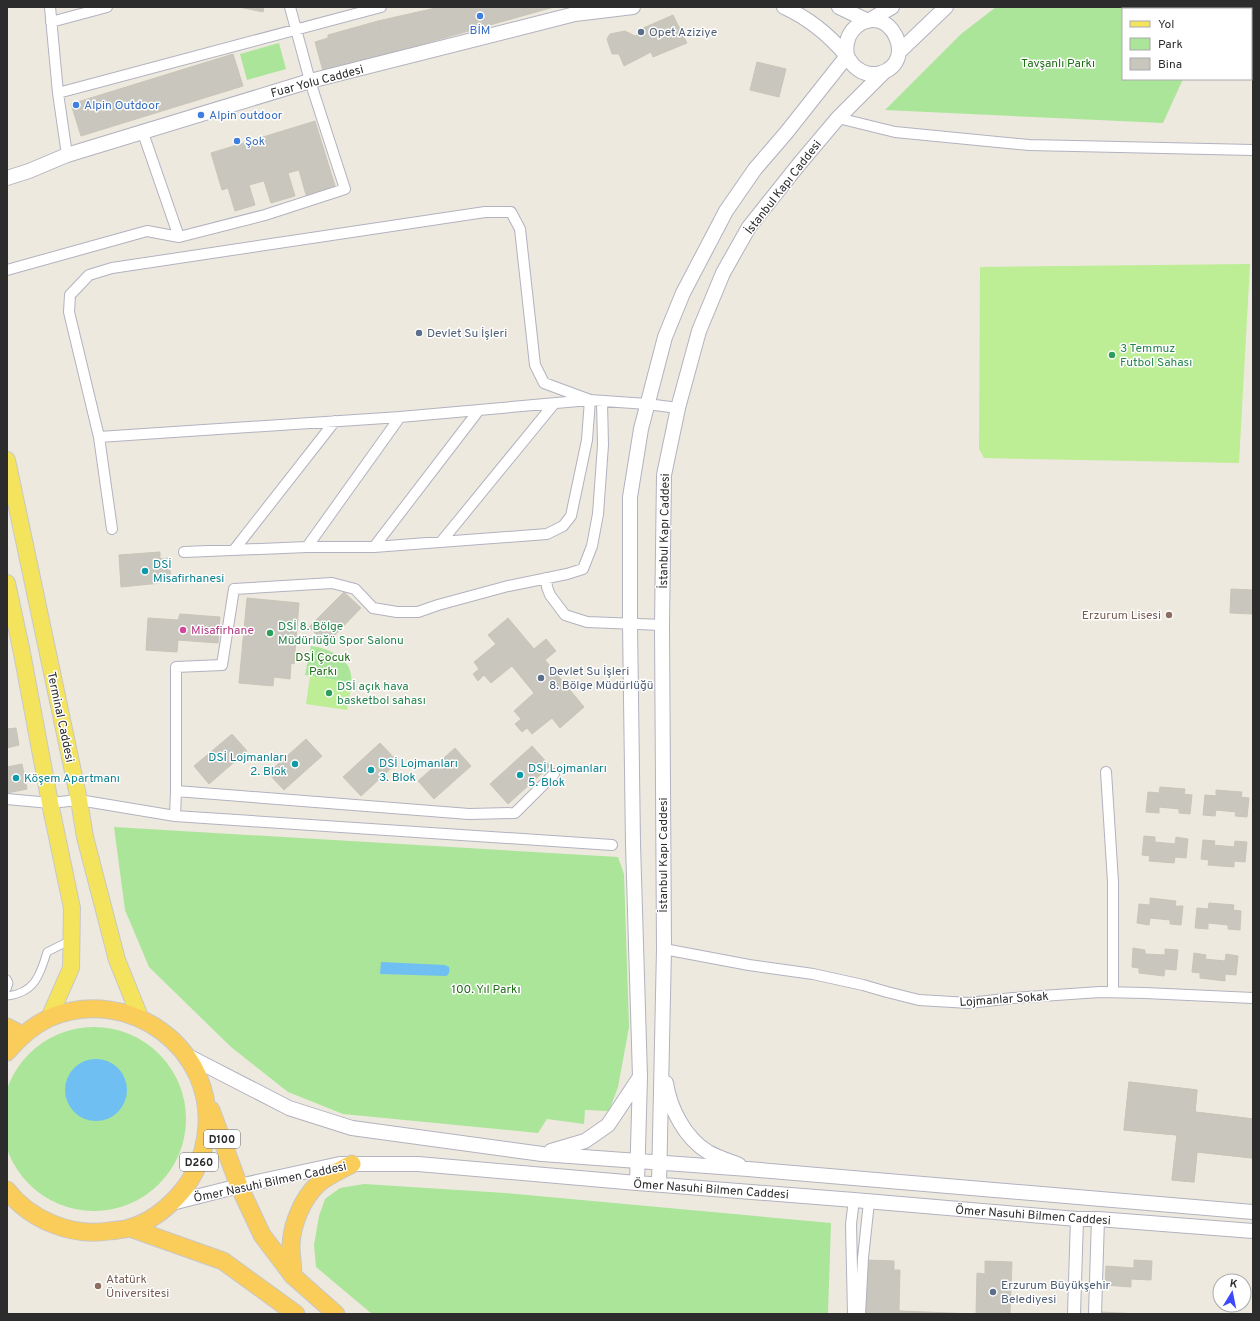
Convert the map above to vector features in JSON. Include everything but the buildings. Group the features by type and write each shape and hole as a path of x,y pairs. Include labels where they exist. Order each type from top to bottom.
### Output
{"highway":[{"name":"D260","path":"7,1052 22,1035 49,1018 79,1009 110,1009 140,1018 165,1033 186,1055 197,1072 204,1091 208,1121 204,1152 191,1180 172,1203 152,1218 130,1228 97,1233 64,1228 33,1214 7,1191"},
{"path":"7,1027 22,1035"},
{"name":"D100","path":"204,1091 239,1186"},
{"path":"293,1276 291,1245 295,1225 306,1199 318,1184 336,1172 352,1164"},
{"path":"239,1186 262,1235 293,1276 336,1314"},
{"name":"D260","path":"130,1228 223,1261 296,1314"}],"main road":[{"name":"Fuar Yolu Caddesi","path":"7,178 29,171 67,155 310,81 575,10 634,7"},
{"path":"784,7 798,14 819,28 847,56 858,70 867,74 876,74 884,72 891,67 899,52 899,44 892,29 881,22 868,21 839,7"},
{"path":"637,1183 640,1077 633,844 630,497 641,429 665,338 683,293 726,211 756,169 847,56 847,42 852,30 860,24 892,7"},
{"path":"899,52 946,7"},
{"name":"İstanbul Kapı Caddesi","path":"661,1057 664,948 662,625 664,475 678,408 699,331 727,267 749,227 800,162 838,118 884,72"},
{"path":"7,166 29,171"},
{"name":"Terminal Caddesi","path":"7,460 79,800 85,837 117,960 140,1018"},
{"name":"Terminal Caddesi","path":"7,583 72,908 71,968 49,1018"},
{"name":"Ömer Nasuhi Bilmen Caddesi","path":"186,1055 289,1108 352,1128 542,1154 748,1169 1253,1212"},
{"path":"659,1184 661,1057"},
{"path":"661,1057 667,1090 675,1113 690,1137 708,1152 748,1169"},
{"path":"542,1154 585,1141 608,1125 640,1077"},
{"name":"Ömer Nasuhi Bilmen Caddesi","path":"172,1203 239,1186 340,1164 418,1164 1077,1219 1098,1219 1253,1231"},
{"path":"1077,1219 1078,1197"},
{"path":"1098,1219 1099,1198"}],"street":[{"path":"50,7 58,93 67,155"},
{"path":"51,22 108,7"},
{"path":"7,270 147,231 179,237 265,215 345,189 310,81 290,7"},
{"path":"58,93 381,7"},
{"path":"838,118 895,132 1029,145 1253,150"},
{"path":"143,133 179,237"},
{"path":"112,529 99,437 69,312 70,295 89,275 112,268 485,212 511,212 520,229 535,365 544,383 590,400 678,408"},
{"path":"99,437 400,417 553,405 590,400"},
{"path":"184,552 307,547 374,547 547,534 563,526 571,516 587,440 590,400"},
{"path":"175,816 176,667 222,665 234,589 332,583 355,589 373,608 397,612 418,612 508,586 567,574 582,569 592,546 598,514 603,445 602,402"},
{"path":"440,542 553,405"},
{"path":"374,547 479,410"},
{"path":"307,547 400,417"},
{"path":"234,550 335,421"},
{"path":"546,578 550,596 565,615 587,622 662,625"},
{"path":"1106,772 1113,882 1113,992"},
{"path":"176,791 469,814 515,813 554,774"},
{"path":"7,799 50,802 79,800 175,816 612,846"},
{"path":"7,996 29,989 37,980 47,952 72,940"},
{"name":"Lojmanlar Sokak","path":"664,948 749,965 813,974 863,985 919,1000 969,1004 1013,998 1100,992 1146,992 1253,998"},
{"path":"7,979 9,983 7,989"},
{"path":"852,1314 851,1224 854,1200"},
{"path":"860,1314 863,1258 869,1202"},
{"path":"1074,1314 1077,1219"},
{"path":"1095,1314 1098,1219"}],"green space":[{"name":"Tavşanlı Parkı","path":"996,7 1216,7 1122,8 1122,80 1183,80 1163,123 885,110 961,34"},
{"path":"279,43 286,69 247,80 240,54"},
{"path":"1250,264 1239,463 984,458 979,449 980,267"},
{"name":"DSİ Çocuk Parkı","path":"311,646 325,649 345,662 351,675 351,683 305,675"},
{"name":"DSİ açık hava basketbol sahası","path":"310,676 352,683 347,710 306,704"},
{"name":"100. Yıl Parkı","path":"114,827 618,857 624,874 629,1027 618,1087 609,1111 585,1110 584,1124 547,1119 538,1133 343,1114 288,1092 231,1047 149,967 125,910"},
{"path":"94,1027 112,1029 129,1034 145,1043 159,1054 170,1068 179,1084 184,1101 186,1119 184,1137 179,1154 170,1170 159,1184 145,1195 129,1204 112,1209 94,1211 76,1209 59,1204 43,1195 29,1184 18,1170 9,1154 4,1137 2,1119 4,1101 9,1084 18,1068 29,1054 43,1043 59,1034 76,1029"},
{"path":"364,1184 505,1193 831,1223 828,1314 372,1314 316,1267 314,1245 319,1216 325,1199 340,1188"}],"water":[{"path":"381,962 445,965 449,967 449,971 448,975 446,976 380,974"},
{"path":"96,1059 113,1064 118,1068 122,1073 127,1090 122,1107 118,1112 113,1116 96,1121 79,1116 74,1112 70,1107 65,1090 70,1073 74,1068 79,1064"}],"place":[{"name":"BİM","path":"480,16"},
{"name":"Opet Aziziye","path":"641,32"},
{"name":"Alpin Outdoor","path":"76,105"},
{"name":"Alpin outdoor","path":"201,115"},
{"name":"Şok","path":"237,141"},
{"name":"Devlet Su İşleri","path":"419,333"},
{"name":"3 Temmuz Futbol Sahası","path":"1112,355"},
{"name":"DSİ Misafirhanesi","path":"145,571"},
{"name":"Erzurum Lisesi","path":"1169,615"},
{"name":"Misafirhane","path":"183,630"},
{"name":"DSİ 8. Bölge Müdürlüğü Spor Salonu","path":"270,633"},
{"name":"Devlet Su İşleri 8. Bölge Müdürlüğü","path":"541,678"},
{"name":"DSİ açık hava basketbol sahası","path":"329,693"},
{"name":"DSİ Lojmanları 2. Blok","path":"295,764"},
{"name":"DSİ Lojmanları 3. Blok","path":"371,770"},
{"name":"DSİ Lojmanları 5. Blok","path":"520,775"},
{"name":"Köşem Apartmanı","path":"16,778"},
{"name":"Atatürk Üniversitesi","path":"98,1286"},
{"name":"Erzurum Büyükşehir Belediyesi","path":"993,1292"}]}
